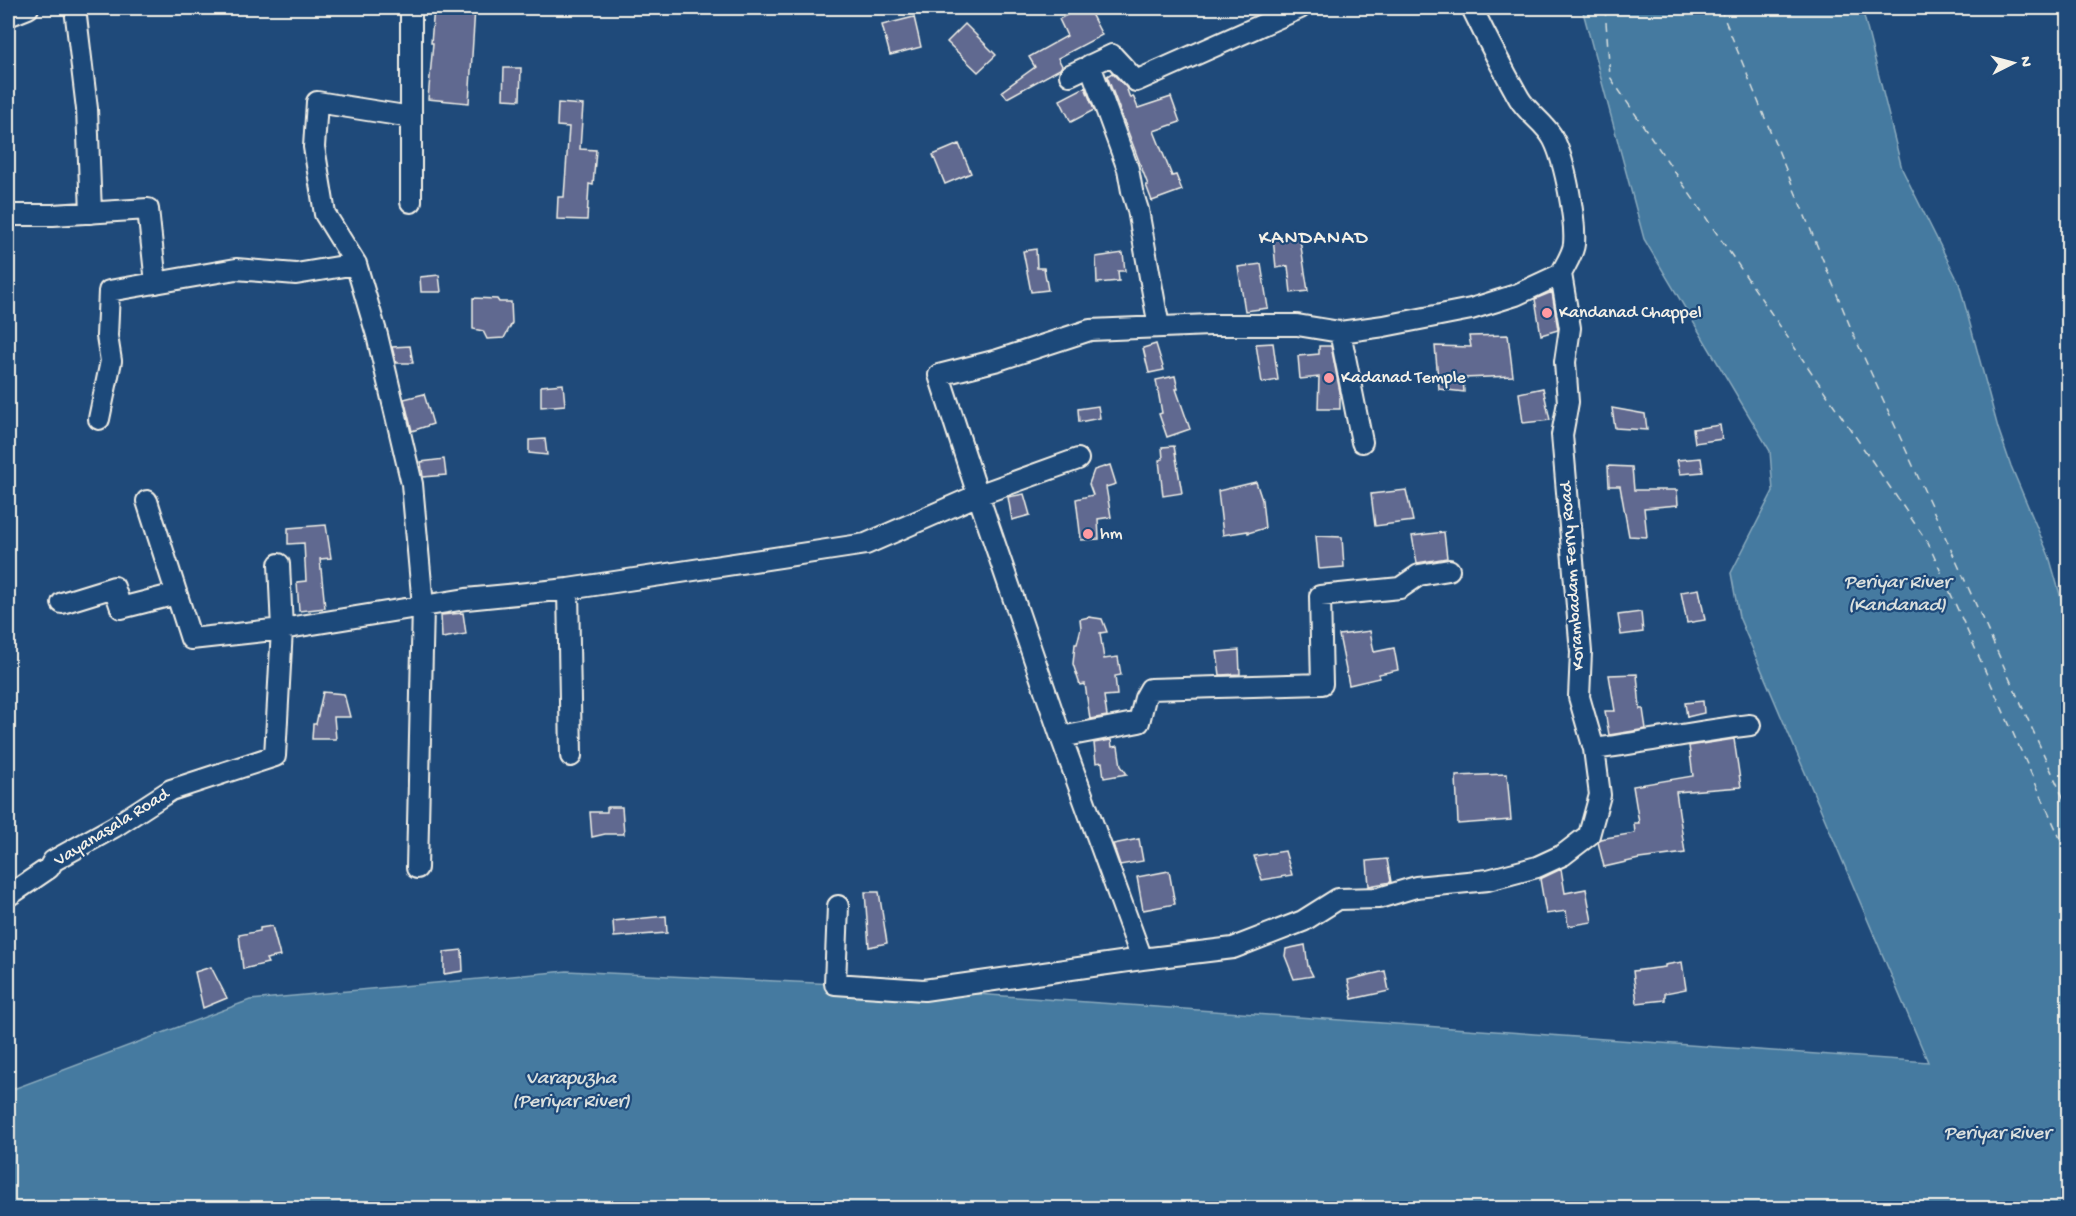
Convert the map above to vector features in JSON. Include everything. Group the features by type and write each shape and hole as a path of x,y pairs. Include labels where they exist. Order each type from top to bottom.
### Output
{"street":[{"path":"8,16 28,8"},
{"path":"75,8 87,109 91,213"},
{"path":"411,8 411,202"},
{"path":"1070,75 1112,54 1136,81 1300,8"},
{"path":"1142,959 1061,737 939,375 998,360 1090,330 1210,325 1297,325 1340,332 1384,326 1471,309 1515,295 1561,274 1574,246 1570,197 1554,140 1539,119 1521,101 1490,49 1472,8"},
{"path":"1090,66 1128,169 1138,210 1159,327"},
{"path":"411,117 317,102 314,147 325,214 356,264 376,335 411,484 423,606 417,868"},
{"path":"8,215 148,209 156,283"},
{"path":"99,419 111,361 107,336 109,291 236,269 296,274 356,264"},
{"name":"Korambadam Ferry Road","path":"838,906 835,984 924,990 1233,948 1303,921 1338,899 1379,898 1416,887 1488,880 1537,867 1563,855 1589,835 1600,795 1594,749 1579,697 1581,652 1562,435 1568,402 1565,362 1570,328 1561,274"},
{"path":"1340,332 1362,442"},
{"path":"147,501 191,639 282,629 466,599 568,589 866,544 978,495 1078,459"},
{"path":"279,564 282,629"},
{"path":"1061,737 1138,722 1150,689 1322,684 1320,596 1400,588 1419,575 1449,570"},
{"path":"62,603 114,587 121,608 176,594"},
{"path":"568,589 571,756"},
{"name":"Vayanasala Road","path":"8,896 49,868 52,861 114,827 171,790 275,756 282,629"},
{"path":"1594,749 1750,725"}],"water":[{"path":"1582,8 1862,8 1902,169 1959,283 1998,428 2011,466 2049,556 2068,617 2068,1208 8,1208 8,1091 250,1000 567,971 835,984 1928,1062 1739,617 1731,573 1773,491 1770,451 1644,239"}],"building":[{"path":"434,8 475,8 469,103 428,99"},
{"path":"1080,8 1088,8 1102,35 1058,58 1062,66 1060,69 1007,98 1002,91 1035,67 1029,57 1067,36 1059,19"},
{"path":"914,17 921,47 890,55 882,25"},
{"path":"965,24 996,55 978,72 947,42"},
{"path":"504,68 521,68 520,100 503,99"},
{"path":"1112,73 1126,87 1130,98 1133,96 1138,108 1171,97 1180,122 1154,131 1172,176 1176,175 1182,190 1152,201 1107,76"},
{"path":"1085,87 1094,110 1071,122 1060,100"},
{"path":"558,103 583,105 580,149 596,150 593,185 589,184 587,220 557,219 558,197 564,197 569,127 557,126"},
{"path":"959,144 971,173 945,184 933,155"},
{"path":"1299,234 1308,291 1291,293 1288,266 1276,268 1273,238"},
{"path":"1036,249 1037,268 1044,268 1048,290 1031,292 1023,251"},
{"path":"1123,253 1125,271 1118,271 1119,281 1097,283 1096,257"},
{"path":"1261,264 1268,308 1245,311 1238,267"},
{"path":"439,275 441,292 421,292 420,277"},
{"name":"Kandanad Chappel","path":"1552,292 1558,330 1541,335 1535,299"},
{"path":"473,298 511,302 512,323 504,338 487,339 483,331 473,329"},
{"path":"1508,335 1513,376 1463,378 1464,392 1439,389 1435,346 1471,347 1469,336"},
{"path":"1273,343 1278,380 1262,383 1256,344"},
{"path":"1156,344 1164,370 1149,373 1143,348"},
{"path":"410,346 413,363 396,363 392,347"},
{"name":"Kadanad Temple","path":"1319,346 1331,346 1340,392 1340,409 1318,409 1319,377 1300,379 1298,356 1319,354"},
{"path":"1175,376 1178,389 1176,389 1190,429 1167,437 1159,414 1162,413 1156,380"},
{"path":"563,384 565,405 541,407 541,386"},
{"path":"1543,388 1550,420 1523,423 1519,393"},
{"path":"424,394 433,424 412,431 404,399"},
{"path":"1098,406 1100,418 1079,422 1078,409"},
{"path":"1612,408 1645,414 1647,430 1615,428"},
{"path":"1720,425 1722,439 1695,443 1693,429"},
{"path":"545,439 547,455 529,453 529,440"},
{"path":"1174,446 1182,493 1163,496 1159,460 1163,459 1162,447"},
{"path":"1701,458 1703,472 1680,474 1677,460"},
{"path":"444,459 446,475 423,477 421,462"},
{"path":"1110,465 1116,484 1106,487 1111,517 1098,519 1099,539 1081,540 1076,499 1093,495 1089,484 1094,470"},
{"path":"1608,466 1632,467 1634,490 1677,490 1678,505 1644,508 1647,537 1629,536 1620,486 1609,486"},
{"path":"1256,482 1262,500 1265,528 1248,533 1248,531 1223,535 1218,491"},
{"path":"1406,490 1413,521 1375,526 1371,494"},
{"path":"1024,494 1030,515 1012,520 1008,497"},
{"path":"326,525 331,558 320,559 325,608 299,611 297,582 306,581 304,543 288,544 288,528"},
{"path":"1444,532 1447,558 1417,563 1412,536"},
{"path":"1316,536 1342,537 1344,567 1319,569"},
{"path":"1699,589 1705,620 1687,623 1681,592"},
{"path":"1641,612 1643,632 1621,635 1618,615"},
{"path":"463,613 466,634 442,638 441,615"},
{"path":"1089,617 1102,619 1107,632 1100,633 1104,659 1118,657 1121,675 1115,676 1117,695 1104,696 1107,716 1090,719 1085,684 1080,685 1073,664 1075,644 1077,644 1081,628 1080,619"},
{"path":"1370,631 1374,652 1394,648 1398,670 1379,674 1379,678 1349,685 1339,635"},
{"path":"1239,650 1240,674 1220,675 1217,652"},
{"path":"1637,674 1640,709 1643,709 1646,729 1609,735 1605,711 1615,711 1609,675"},
{"path":"323,692 344,694 350,717 334,717 336,739 312,739 313,724 316,724"},
{"path":"1703,701 1704,713 1687,717 1685,703"},
{"path":"1734,739 1741,787 1676,792 1685,853 1639,859 1604,867 1598,842 1600,839 1635,833 1634,823 1639,823 1633,786 1693,776 1689,746"},
{"path":"1111,740 1112,747 1118,746 1121,766 1127,774 1104,778 1102,762 1096,763 1094,743"},
{"path":"1507,774 1511,820 1458,824 1456,776"},
{"path":"607,807 622,807 624,834 592,837 590,812 607,812"},
{"path":"1139,839 1143,861 1120,865 1113,844"},
{"path":"1285,851 1292,875 1262,880 1254,856"},
{"path":"1387,859 1391,882 1369,886 1367,861"},
{"path":"1561,869 1565,893 1586,889 1592,922 1568,926 1566,911 1546,914 1540,879"},
{"path":"1169,871 1175,904 1143,910 1137,877"},
{"path":"865,892 879,892 887,943 869,947"},
{"path":"666,916 667,933 614,937 613,921"},
{"path":"272,926 280,956 266,959 268,963 243,969 239,935"},
{"path":"1305,945 1308,966 1313,976 1294,979 1285,956 1286,949"},
{"path":"462,950 463,971 444,974 444,952"},
{"path":"1682,962 1686,989 1665,993 1665,1000 1637,1003 1633,971 1665,967 1665,965"},
{"path":"211,967 227,998 203,1008 195,972"},
{"path":"1385,971 1389,991 1352,999 1348,980"}],"ferry route":[{"path":"1605,8 1610,77 1928,543 2068,856"},
{"path":"1720,8 1852,331 2068,808"}],"place":[{"name":"Kandanad Chappel","path":"1547,313"},
{"name":"Kadanad Temple","path":"1329,378"},
{"name":"hm","path":"1088,534"}],"district":[{"name":"KANDANAD","path":"1314,239"}],"water label":[{"name":"Periyar River (Kandanad)","path":"1897,594"},
{"name":"Varapuzha (Periyar River)","path":"571,1090"},
{"name":"Periyar River","path":"1997,1134"}]}
